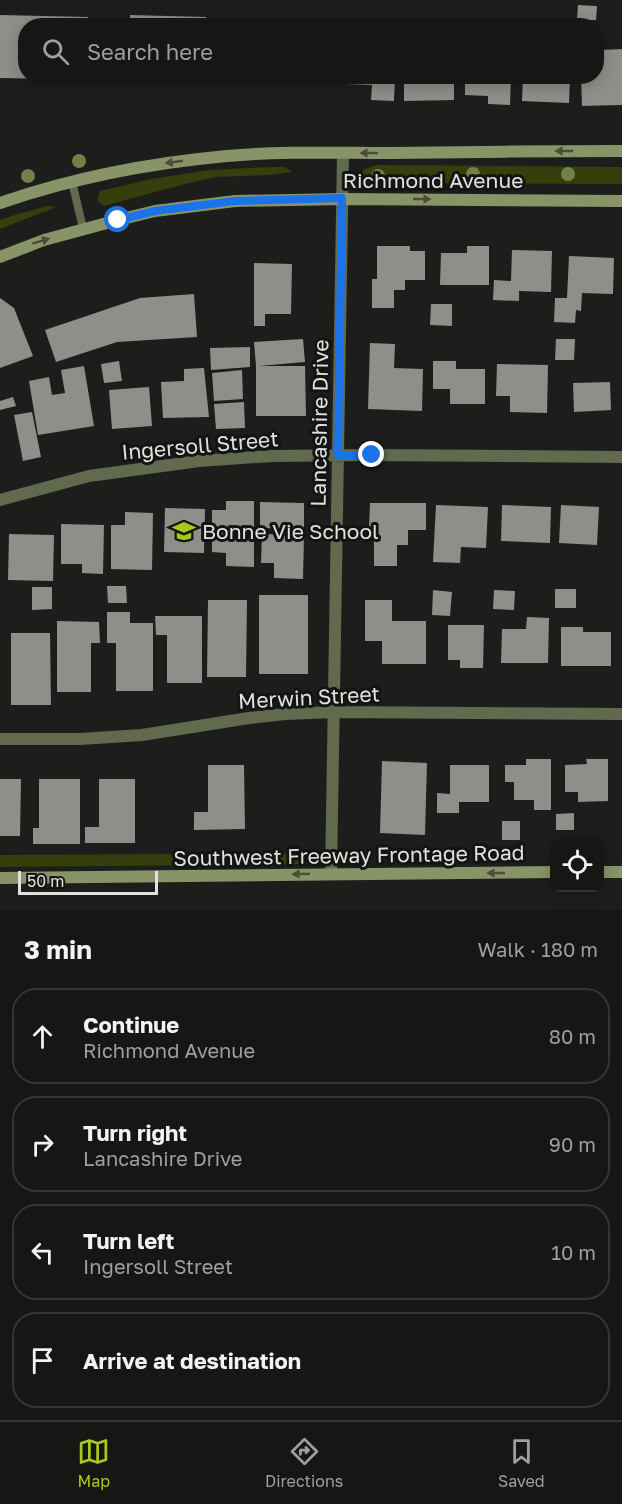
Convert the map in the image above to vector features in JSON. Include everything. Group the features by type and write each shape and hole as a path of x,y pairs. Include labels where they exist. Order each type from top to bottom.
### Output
{"main road":[{"name":"Richmond Avenue","path":"0,203 72,182 121,171 170,162 227,156 271,153 622,151"},
{"name":"Richmond Avenue","path":"0,257 34,243 83,228 155,211 235,201 342,198 622,201"},
{"name":"Southwest Freeway Frontage Road","path":"0,878 550,872"},
{"path":"604,872 622,872"}],"street":[{"name":"Lancashire Drive","path":"331,874 343,153"},
{"name":"Ingersoll Street","path":"0,500 89,476 199,461 272,456 338,455 622,457"},
{"name":"Merwin Street","path":"0,739 80,739 142,735 249,718 334,712 622,714"}],"lane":[{"path":"72,182 83,228"}],"green space":[{"path":"376,165 622,167 622,184 376,183 362,179 358,174"},
{"path":"285,167 292,172 216,177 104,206 97,200 100,191 151,179 210,170"},
{"path":"47,206 56,207 0,229 0,220"},
{"path":"324,853 317,861 306,864 0,867 0,855"}],"building":[{"path":"578,5 597,6 596,18 577,18"},
{"path":"0,15 88,17 18,18 18,78 0,78"},
{"path":"130,15 206,17 206,18 130,18"},
{"path":"622,49 622,105 582,106 581,84 604,84 604,50"},
{"path":"345,84 395,84 394,101 371,100 372,85"},
{"path":"404,84 454,84 454,100 404,101"},
{"path":"465,84 511,84 510,105 488,104 488,96 465,95"},
{"path":"523,84 570,84 569,103 522,101"},
{"path":"377,246 410,246 410,251 425,251 425,280 405,280 405,290 394,290 394,308 372,308 372,279 377,279"},
{"path":"467,246 489,246 489,285 440,285 441,253 467,253"},
{"path":"512,250 552,251 551,292 519,291 519,301 493,300 494,280 511,281"},
{"path":"569,256 614,258 613,294 582,293 581,311 576,310 575,323 554,322 555,298 567,298"},
{"path":"254,263 292,264 291,314 265,314 265,326 254,326"},
{"path":"194,294 197,337 117,342 56,362 45,330 140,298"},
{"path":"0,298 14,308 33,356 0,368"},
{"path":"431,304 452,304 452,326 430,325"},
{"path":"303,339 305,362 259,366 305,366 306,416 256,416 254,342"},
{"path":"556,339 575,339 574,360 555,360"},
{"path":"370,343 395,344 394,368 423,369 422,411 368,409"},
{"path":"250,347 250,367 211,370 210,348"},
{"path":"119,361 122,381 104,383 101,364"},
{"path":"433,361 456,361 456,369 485,369 485,404 450,404 450,389 433,389"},
{"path":"497,364 548,365 547,413 510,412 510,396 496,396"},
{"path":"84,366 94,426 38,435 29,381 49,377 52,395 65,393 61,370"},
{"path":"204,368 209,417 163,418 161,382 184,381 184,369"},
{"path":"242,370 243,399 214,401 212,373"},
{"path":"610,382 611,410 574,412 573,383"},
{"path":"149,387 152,426 112,429 109,390"},
{"path":"13,397 16,406 0,410 0,401"},
{"path":"244,402 245,428 216,429 214,404"},
{"path":"32,412 41,457 23,461 14,415"},
{"path":"226,501 254,501 254,567 226,566 226,553 212,552 212,510 226,510"},
{"path":"260,502 304,503 304,529 260,528"},
{"path":"370,503 426,503 426,530 408,530 408,545 397,545 397,566 374,566 374,528 369,529"},
{"path":"436,505 488,507 486,548 461,547 460,563 433,562"},
{"path":"502,505 551,507 550,543 501,541"},
{"path":"561,505 599,507 597,545 559,543"},
{"name":"Bonne Vie School","path":"165,508 205,509 204,553 164,552"},
{"path":"125,512 153,513 152,570 111,569 111,525 125,525"},
{"path":"61,524 104,525 103,574 82,573 82,564 61,564"},
{"path":"9,534 54,535 53,581 8,580"},
{"path":"262,534 304,535 303,579 274,578 274,563 261,563"},
{"path":"107,586 126,586 127,603 108,603"},
{"path":"32,587 52,587 52,609 32,610"},
{"path":"555,589 576,589 576,608 555,608"},
{"path":"433,590 452,592 450,616 432,615"},
{"path":"494,590 515,591 514,610 493,609"},
{"path":"259,595 308,595 308,674 259,674"},
{"path":"208,600 247,600 246,677 207,677"},
{"path":"365,600 392,600 392,621 426,621 426,664 382,664 382,641 365,641"},
{"path":"107,612 130,612 130,623 153,623 153,691 116,691 116,643 107,643"},
{"path":"155,616 202,616 202,683 167,683 167,635 156,635"},
{"path":"527,617 549,618 548,663 501,663 502,629 526,629"},
{"path":"57,621 99,622 100,643 91,643 91,692 57,692"},
{"path":"448,625 484,625 483,668 460,668 460,660 448,660"},
{"path":"561,627 583,627 583,632 611,632 611,666 561,666"},
{"path":"11,633 50,633 51,705 11,705"},
{"path":"526,759 551,759 551,810 534,810 534,800 514,800 514,782 505,782 505,765 526,765"},
{"path":"586,759 608,759 608,801 578,802 578,792 565,792 565,765 587,764"},
{"path":"382,761 427,763 425,835 380,833"},
{"path":"208,765 244,765 245,829 194,830 194,812 208,812"},
{"path":"450,765 489,765 489,802 459,802 459,813 437,813 437,793 450,794"},
{"path":"0,779 21,779 20,836 0,836"},
{"path":"39,779 80,779 80,844 33,844 33,828 39,828"},
{"path":"99,779 135,779 135,843 85,843 85,827 99,827"},
{"path":"574,813 574,830 556,830 556,814"},
{"path":"502,821 520,821 520,840 502,840"}],"place":[{"name":"Bonne Vie School","path":"184,531"}],"route":[{"path":"118,220 155,211 235,201 342,198 338,455 372,455"}]}
